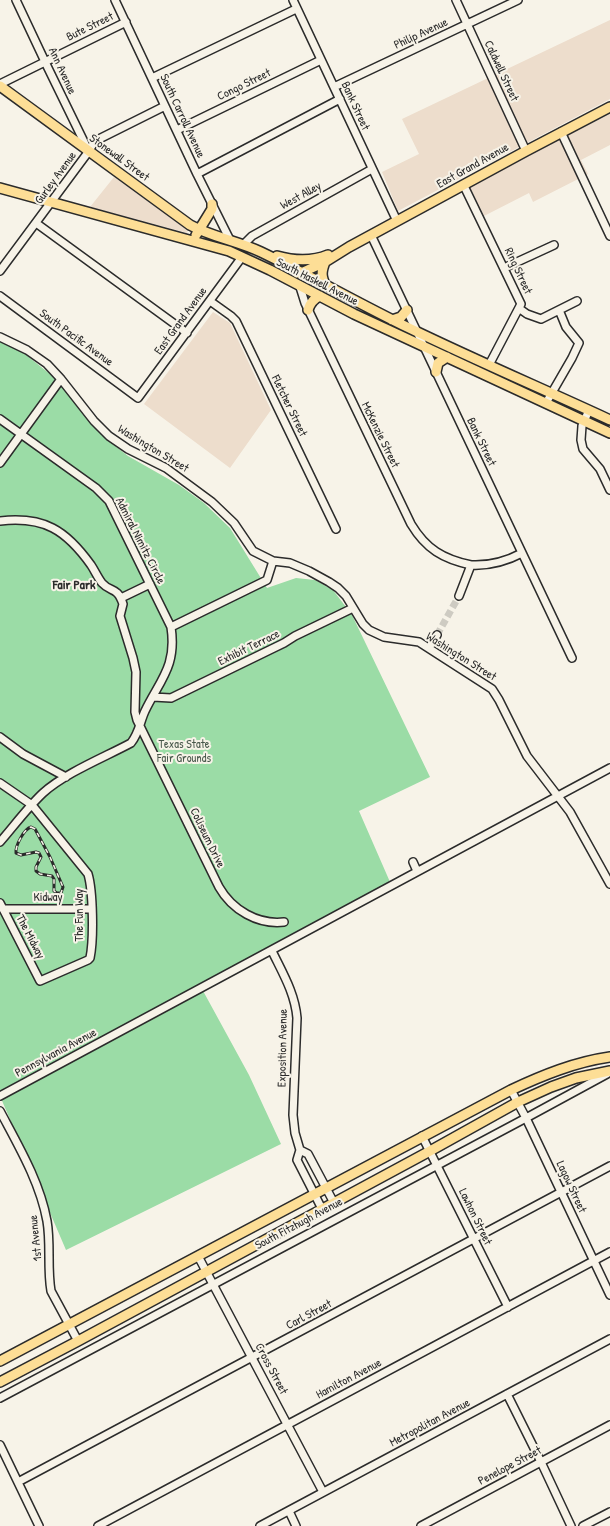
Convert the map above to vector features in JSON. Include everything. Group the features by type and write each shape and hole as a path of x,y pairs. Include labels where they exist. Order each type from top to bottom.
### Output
{"main road":[{"name":"Stonewall Street","path":"0,85 190,225 199,230 230,240"},
{"name":"East Grand Avenue","path":"301,273 325,262 371,235 610,107"},
{"name":"South Haskell Avenue","path":"0,188 215,246 270,270 354,314 610,433"},
{"path":"193,241 212,209 212,204"},
{"name":"South Haskell Avenue","path":"230,240 244,244 261,252 417,332 610,420"},
{"name":"East Grand Avenue","path":"261,252 296,260 307,260 320,258 349,247"},
{"path":"300,287 303,265 307,260"},
{"path":"325,262 321,274 326,286"},
{"path":"270,270 288,273 301,273"},
{"path":"308,310 310,303 320,296"},
{"path":"392,320 401,317 407,310"},
{"path":"436,372 438,363 447,357"},
{"name":"South Fitzhugh Avenue","path":"0,1362 326,1187 511,1090 564,1068 610,1057"},
{"name":"South Fitzhugh Avenue","path":"0,1382 322,1210 518,1102 551,1087 576,1078 610,1072"}],"street":[{"name":"Ann Avenue","path":"16,0 88,150"},
{"name":"South Carroll Avenue","path":"115,0 197,174 216,209 230,240"},
{"name":"Bank Street","path":"293,0 397,221"},
{"name":"Caldwell Street","path":"456,0 526,151"},
{"name":"Philip Avenue","path":"334,87 518,0"},
{"path":"152,78 296,9"},
{"name":"Bute Street","path":"0,85 126,22"},
{"name":"Congo Street","path":"177,130 321,60"},
{"path":"197,174 340,99"},
{"name":"Gurley Avenue","path":"0,271 52,202 94,142 165,106"},
{"path":"561,132 610,236"},
{"name":"West Alley","path":"244,244 252,236 372,169"},
{"name":"Ring Street","path":"464,186 521,304 520,309 489,365"},
{"path":"36,223 187,333"},
{"name":"Bank Street","path":"371,235 572,658"},
{"path":"504,268 554,245"},
{"name":"East Grand Avenue","path":"138,398 242,257"},
{"name":"McKenzie Street","path":"300,287 308,310 415,531 420,538 437,552 448,558 471,565"},
{"name":"South Pacific Avenue","path":"0,296 138,398"},
{"name":"Fletcher Street","path":"210,301 236,321 336,529"},
{"path":"520,309 527,314 541,319 577,301"},
{"path":"546,403 572,358 578,343 566,327 559,310"},
{"name":"Washington Street","path":"0,337 13,342 38,358 61,380 90,416 109,436 128,449 166,468 201,493 226,514 253,551 273,561 290,563 329,582 338,588 363,624 369,630 384,637 420,642 492,689 527,756 570,812 610,884"},
{"path":"0,463 61,380"},
{"path":"589,410 584,421 581,440 583,449 600,469 610,490"},
{"name":"Admiral Nimitz Circle","path":"0,419 96,488 106,497 113,508 171,627"},
{"path":"0,521 22,519 35,521 55,529 80,551 103,585 117,592 121,598 150,584"},
{"path":"459,596 471,565 497,563 522,553"},
{"path":"0,842 43,793 66,778 131,743 137,736 144,715 165,676 170,663 172,648 171,627 268,580 273,561"},
{"name":"Coliseum Drive","path":"121,598 123,604 120,616 136,672 136,712 140,728 224,895 236,907 255,918 273,923 284,922"},
{"name":"Exhibit Terrace","path":"153,697 171,698 353,608"},
{"path":"429,648 437,635"},
{"path":"0,737 23,754 66,778"},
{"name":"Pennsylvania Avenue","path":"0,1096 610,768"},
{"name":"The Fun Way","path":"0,782 32,805 88,874 91,882 92,909 90,958 40,981"},
{"path":"413,862 417,872"},
{"name":"Kidway","path":"1,906 92,909"},
{"name":"The Midway","path":"1,906 40,981"},
{"name":"Exposition Avenue","path":"272,951 296,1004 297,1018 293,1115 295,1133 300,1150 297,1160 322,1210"},
{"name":"South Fitzhugh Avenue","path":"0,1398 610,1072"},
{"name":"Lagow Street","path":"511,1090 526,1118 610,1295"},
{"name":"1st Avenue","path":"0,1111 27,1165 42,1204 47,1221 49,1237 51,1291 78,1341"},
{"name":"Lawhon Street","path":"422,1136 508,1307"},
{"name":"Exposition Avenue","path":"300,1150 308,1154 334,1203"},
{"name":"Carl Street","path":"18,1482 610,1166"},
{"name":"Hamilton Avenue","path":"98,1526 610,1252"},
{"name":"Cross Street","path":"198,1256 323,1492"},
{"name":"Metropolitan Avenue","path":"260,1526 610,1339"},
{"path":"507,1394 571,1526"},
{"name":"Penelope Street","path":"420,1526 610,1425"},
{"path":"0,1445 39,1526"},
{"path":"289,1511 296,1526"},
{"path":"583,1526 610,1512"}],"shaded area":[{"path":"610,20 610,99 398,211 382,172 419,154 402,119"},
{"path":"610,114 610,145 581,160 588,174 533,202 529,193 484,216 469,185"},
{"path":"114,177 188,230 187,233 90,207"},
{"path":"213,312 230,323 271,410 230,468 144,404"}],"green space":[{"name":"Texas State Fair Grounds","path":"0,340 25,354 55,378 105,438 128,456 179,485 204,503 230,528 267,588 296,578 315,580 333,590 352,615 430,777 359,811 390,882 202,989 249,1075 281,1144 66,1250 0,1096"}],"tunnel":[{"path":"437,635 459,596"}],"railway":[{"path":"31,827 35,829 50,857 63,887 61,893 54,891 54,879 52,876 40,874 36,871 36,867 41,857 39,853 36,852 21,855 16,853 20,838 28,828 31,827"}],"district":[{"name":"Fair Park","path":"74,586"}]}
